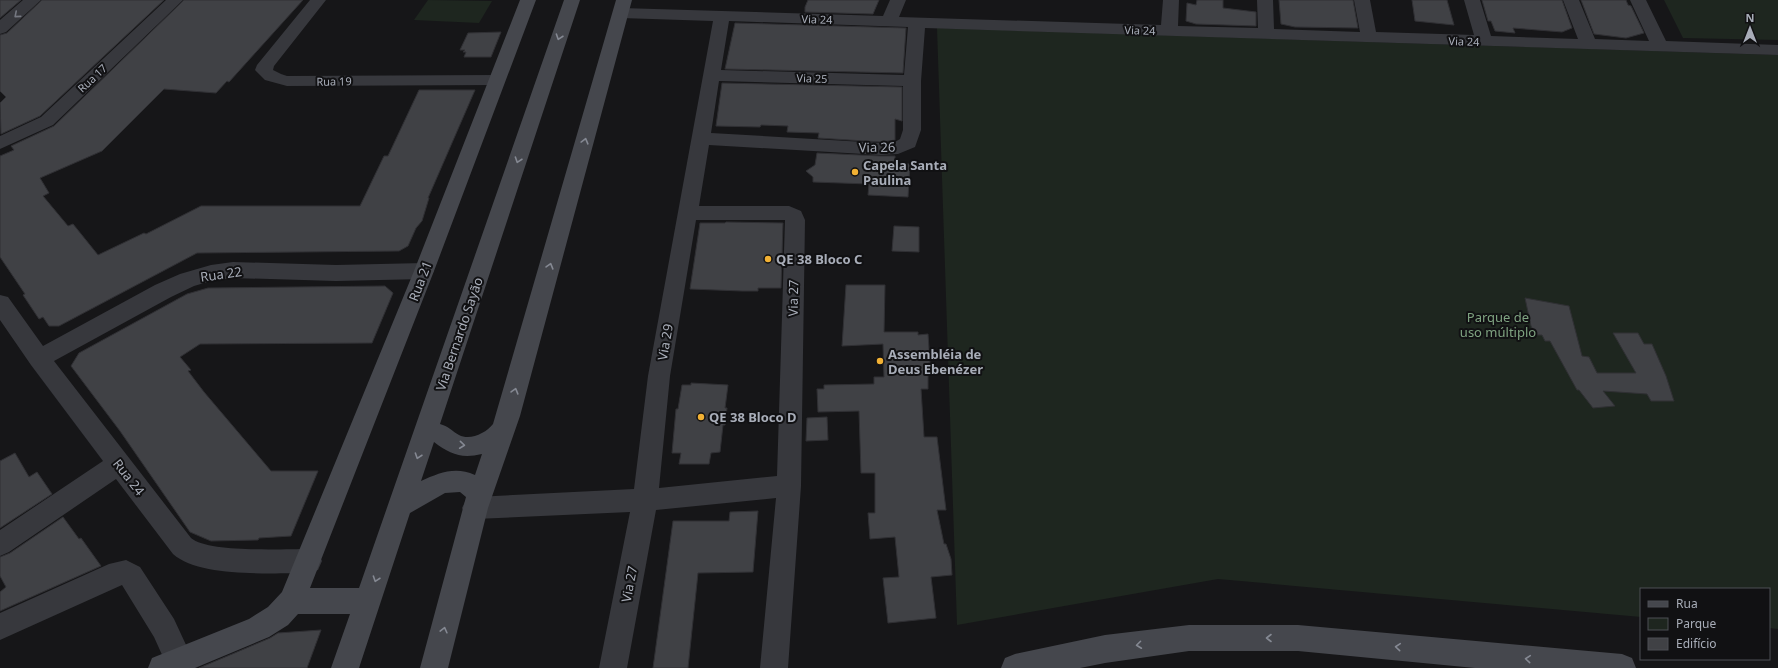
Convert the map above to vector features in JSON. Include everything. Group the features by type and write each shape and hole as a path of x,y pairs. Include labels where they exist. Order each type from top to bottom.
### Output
{"main road":[{"name":"Rua 21","path":"171,664 259,628 278,616 292,601 424,271 496,80 528,0"},
{"name":"Via Bernardo Sayão","path":"346,668 572,0"},
{"path":"434,668 478,501 508,416 623,7"},
{"path":"427,429 463,446 482,444 489,442 502,432 508,416"},
{"path":"400,506 436,484 452,480 466,481 475,486 478,501"},
{"path":"292,601 368,601"},
{"path":"1015,668 1105,649 1189,638 1298,638 1622,668"}],"street":[{"path":"0,29 33,0"},
{"name":"Rua 17","path":"0,143 47,121 175,0"},
{"name":"Rua 19","path":"318,0 266,65 264,70 272,77 287,82 496,80"},
{"path":"889,22 898,0"},
{"path":"1169,31 1171,0"},
{"path":"1265,0 1266,34"},
{"path":"1362,0 1369,38"},
{"path":"1472,0 1484,41"},
{"path":"1571,0 1589,45"},
{"path":"1638,0 1660,47"},
{"name":"Via 24","path":"623,7 722,16 792,12 889,22 1778,50"},
{"name":"Via 29","path":"645,500 659,376 722,16"},
{"name":"Via 26","path":"701,139 881,149 898,148 908,143 910,139 912,81 917,23"},
{"name":"Via 25","path":"712,75 912,81"},
{"name":"Via 27","path":"688,213 789,213 794,216 789,486 774,668"},
{"name":"Rua 22","path":"38,359 163,291 187,280 212,273 233,270 336,273 424,271"},
{"name":"Rua 24","path":"0,303 38,359 182,546 190,553 230,560 309,561"},
{"path":"0,544 119,464"},
{"path":"478,501 645,500 789,486"},
{"name":"Via 27","path":"613,668 645,500"},
{"path":"0,627 93,583 118,573 126,572 131,576 164,628 171,664"}],"green space":[{"path":"428,0 492,1 479,23 414,20"},
{"path":"1664,0 1778,0 1778,40 1683,38"},
{"name":"Parque de uso múltiplo","path":"937,28 1778,55 1778,629 1770,628 1770,588 1640,588 1640,617 1218,579 957,625"}],"building":[{"path":"0,0 21,0 0,18"},
{"path":"42,0 164,0 40,116 1,134 0,103 6,97 0,91 0,35 7,33"},
{"path":"184,0 303,0 229,82 227,81 216,93 164,89 102,151 40,178 49,193 43,196 68,226 73,224 98,255 144,233 146,234 201,206 360,206 384,156 388,156 419,90 475,90 428,198 422,221 416,228 408,246 399,251 197,253 59,326 49,326 43,317 39,319 23,295 25,294 0,257 0,156 14,150 11,146 54,126"},
{"path":"808,0 879,0 873,14 805,12 805,7"},
{"path":"1197,0 1223,0 1223,8 1256,12 1256,26 1196,24 1186,21 1187,3 1196,5"},
{"path":"1279,0 1353,0 1358,28 1295,27 1281,24"},
{"path":"1412,0 1447,0 1454,25 1415,21"},
{"path":"1482,0 1562,0 1572,28 1562,32 1513,28 1515,33 1495,31 1491,21 1488,21"},
{"path":"1581,0 1626,0 1628,5 1631,6 1644,33 1626,38 1594,34"},
{"path":"735,23 906,28 903,73 725,69"},
{"path":"501,32 491,57 464,57 466,52 463,52 465,50 460,50 468,33"},
{"path":"722,83 902,87 902,121 895,119 895,140 881,142 818,138 819,133 787,132 788,126 716,126"},
{"path":"817,153 895,156 895,163 910,164 908,197 868,195 869,184 813,182 813,177 806,171 815,165"},
{"path":"700,223 783,223 781,288 758,288 758,291 690,289"},
{"path":"894,226 919,227 919,252 892,251"},
{"path":"846,285 885,285 884,332 918,332 918,335 928,334 930,363 928,363 928,389 921,389 924,437 937,437 946,510 937,510 944,544 946,544 951,559 952,575 931,577 936,618 888,623 883,578 899,577 895,537 870,539 868,513 875,513 875,473 861,473 859,411 818,412 817,389 824,389 824,385 874,384 874,377 884,377 883,344 842,346"},
{"path":"385,286 393,293 372,343 200,344 180,357 191,370 188,371 204,392 271,471 318,471 291,536 259,538 258,540 211,541 190,532 120,431 71,366 79,353 187,294 208,288"},
{"path":"1525,298 1569,306 1582,356 1589,357 1597,373 1636,373 1613,333 1638,333 1644,344 1652,344 1666,376 1674,401 1651,401 1647,394 1603,391 1615,406 1593,408 1579,390 1577,390 1550,341 1545,341 1542,335 1536,335 1531,326"},
{"name":"QE 38 Bloco D","path":"691,383 728,385 725,408 727,408 725,425 723,425 720,452 711,453 709,464 679,464 681,453 672,453 676,409 678,409 682,385 691,385"},
{"path":"827,417 828,440 806,441 807,418"},
{"path":"15,453 29,477 37,472 52,494 0,528 0,461"},
{"path":"758,511 753,572 698,573 688,668 653,668 673,521 729,521 730,512"},
{"path":"63,517 79,539 81,538 101,566 0,611 0,592 6,587 0,576 0,557 10,553"},
{"path":"321,630 307,668 199,668 270,638 278,633"}],"place":[{"name":"Capela Santa Paulina","path":"855,172"},
{"name":"QE 38 Bloco C","path":"768,259"},
{"name":"Assembléia de Deus Ebenézer","path":"880,361"},
{"name":"QE 38 Bloco D","path":"701,417"}]}
